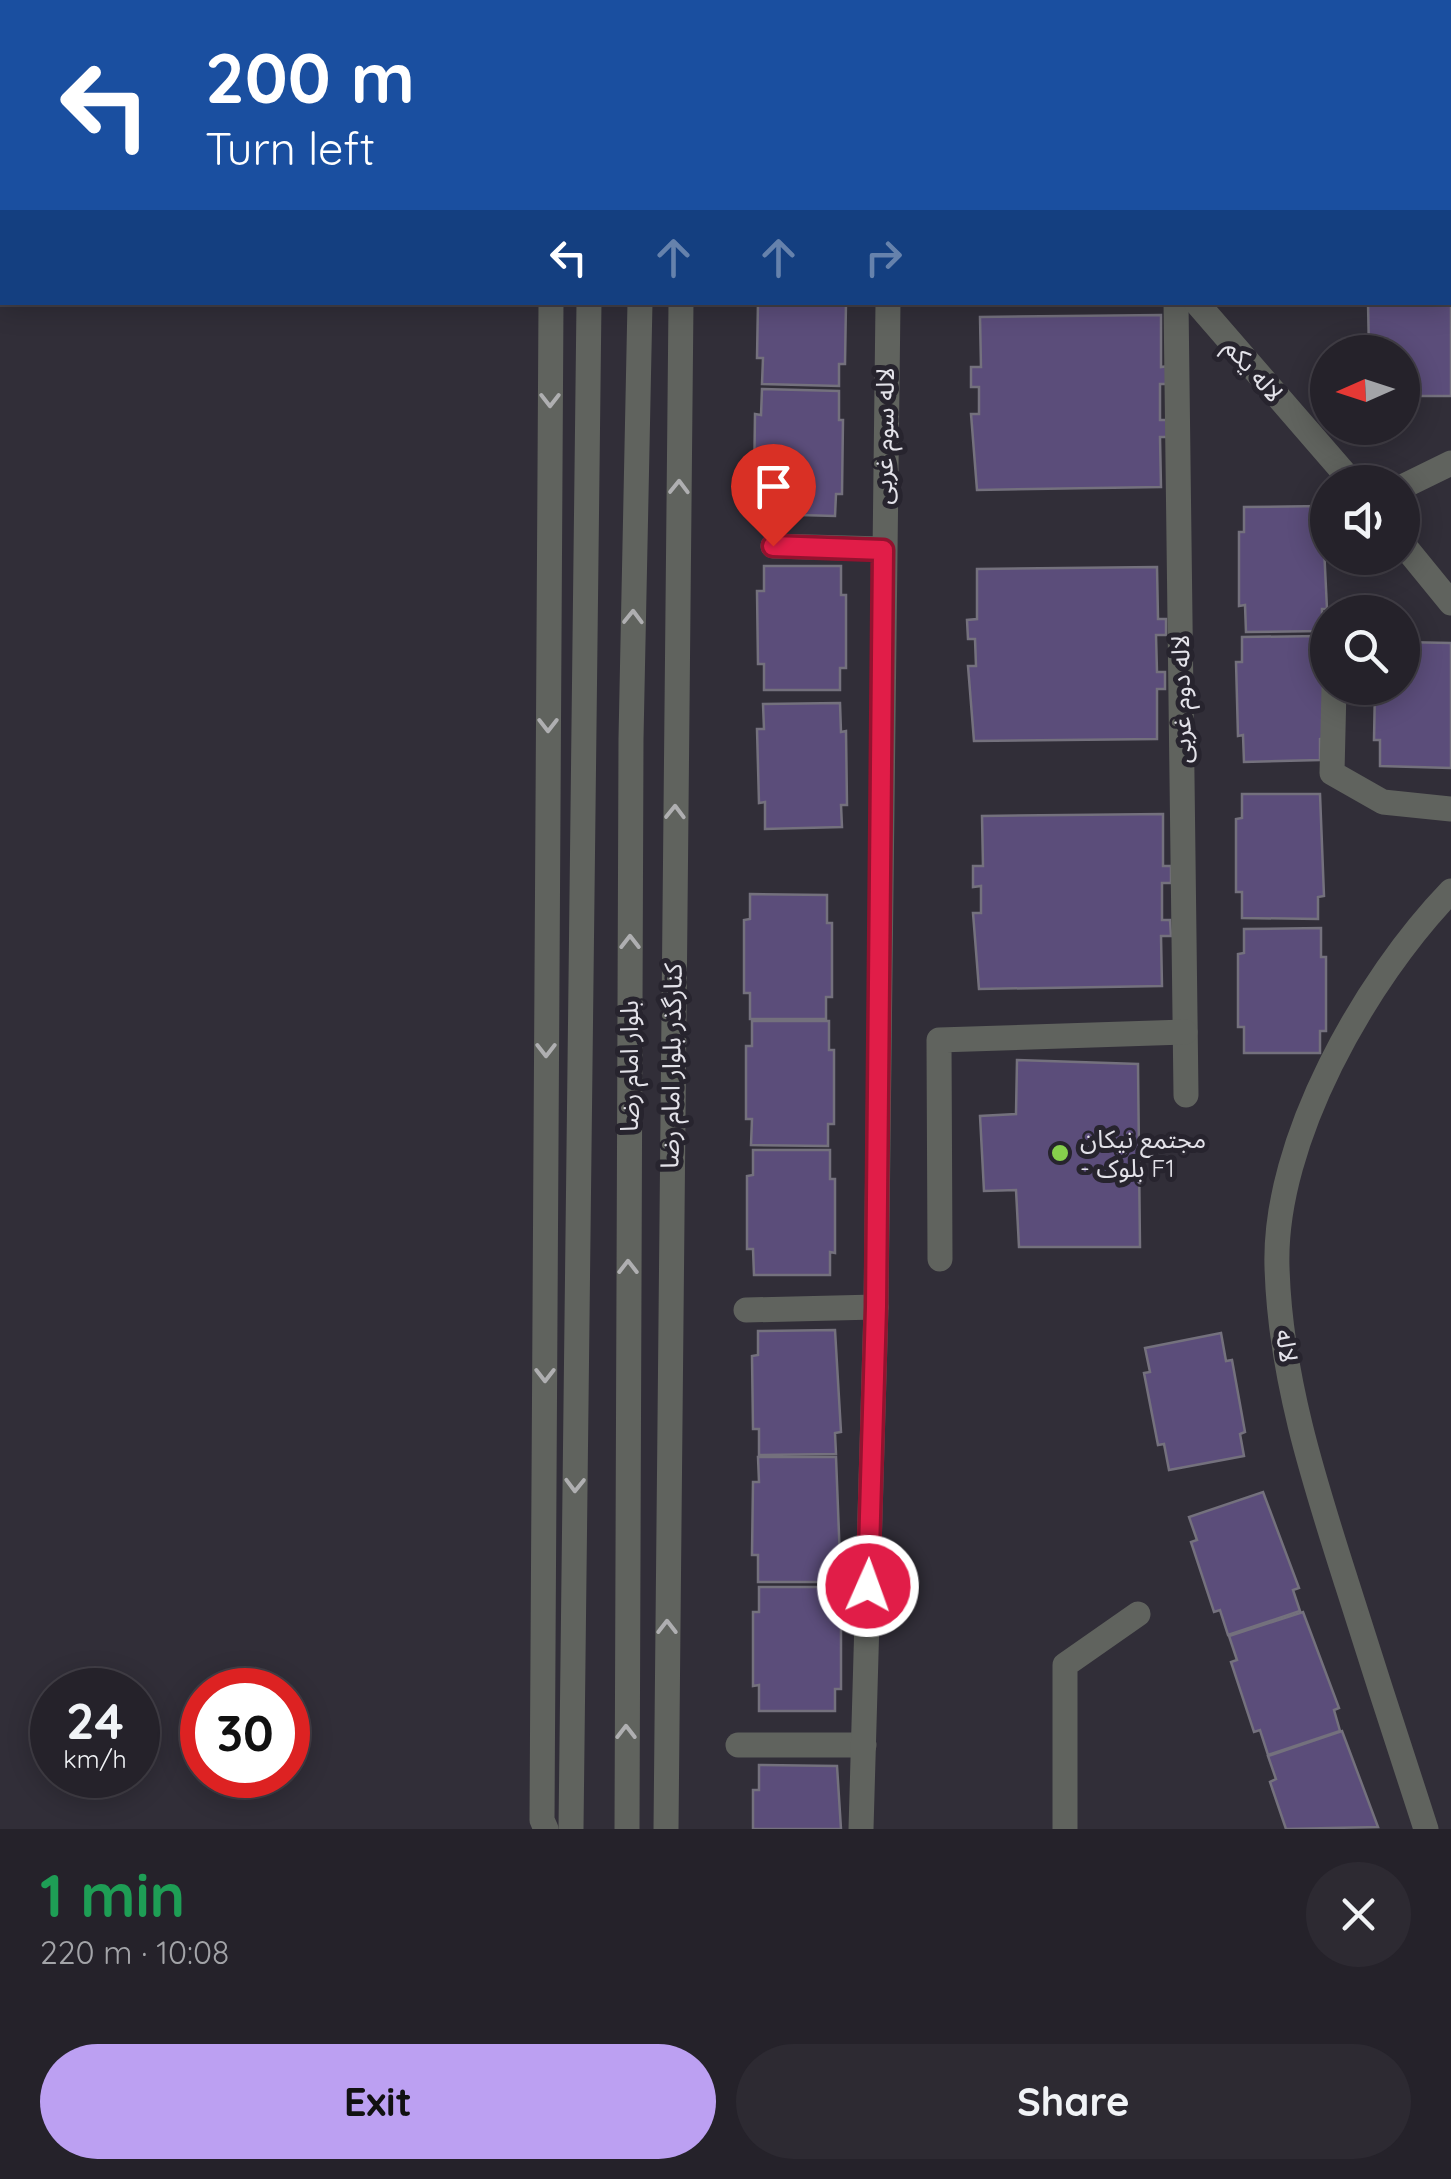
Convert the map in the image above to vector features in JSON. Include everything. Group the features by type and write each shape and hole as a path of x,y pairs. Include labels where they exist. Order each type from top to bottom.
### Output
{"street":[{"path":"546,1829 542,1820 551,305"},
{"name":"بلوار امام رضا","path":"571,1829 589,305"},
{"name":"بلوار امام رضا","path":"627,1829 630,739 640,305"},
{"name":"کنارگذر بلوار امام رضا","path":"666,1829 681,305"},
{"name":"لاله سوم غربی","path":"861,1829 876,1307 888,305"},
{"name":"لاله دوم غربی","path":"1176,305 1186,1095"},
{"name":"لاله یکم","path":"1199,305 1337,465"},
{"path":"1420,478 1451,463"},
{"path":"773,546 883,550"},
{"path":"1420,566 1451,603"},
{"path":"1334,705 1332,773 1383,802 1451,809"},
{"name":"لاله","path":"1426,1829 1300,1436 1276,1265 1290,1162 1348,1026 1423,919 1451,890"},
{"path":"940,1258 939,1040 1184,1032"},
{"path":"746,1310 876,1307"},
{"path":"1066,1829 1065,1665 1138,1614"},
{"path":"738,1745 864,1744"}],"building":[{"path":"758,305 846,305 845,364 839,364 839,386 762,384 763,358 757,358"},
{"path":"1368,305 1451,305 1451,396 1420,396 1420,335 1369,335"},
{"path":"1161,315 1161,367 1170,366 1170,384 1160,384 1160,420 1168,420 1169,437 1160,437 1161,487 977,490 971,414 979,414 979,387 971,387 971,367 981,367 980,317"},
{"path":"762,389 839,391 839,420 843,420 842,494 836,494 835,516 759,514 760,488 754,488 755,414 761,415"},
{"path":"1310,506 1310,575 1325,575 1326,595 1310,595 1310,631 1246,632 1245,605 1239,606 1239,532 1244,532 1244,507"},
{"path":"764,566 841,566 841,595 846,595 846,668 840,668 840,690 764,690 764,664 758,664 757,591 764,591"},
{"path":"1157,567 1158,619 1166,619 1166,635 1156,635 1157,672 1165,672 1165,689 1157,689 1157,739 974,741 968,666 976,666 975,639 968,639 967,620 977,619 977,569"},
{"path":"1310,636 1310,705 1325,705 1320,760 1244,762 1243,735 1238,736 1236,662 1242,662 1242,637"},
{"path":"1420,642 1451,643 1451,768 1380,766 1380,740 1374,740 1375,705 1420,705"},
{"path":"840,703 841,732 846,731 847,805 841,805 842,827 765,829 765,802 759,803 757,729 764,729 763,704"},
{"path":"1242,794 1320,794 1324,896 1318,897 1318,919 1242,918 1242,892 1236,892 1236,819 1242,818"},
{"path":"1163,814 1163,866 1171,866 1171,883 1162,883 1162,920 1170,920 1171,936 1161,936 1162,986 979,989 973,913 981,913 981,886 973,887 973,866 983,866 982,816"},
{"path":"750,894 827,895 827,923 832,923 832,997 826,997 826,1019 750,1019 750,993 744,993 744,920 750,919"},
{"path":"1321,928 1321,957 1326,957 1326,1031 1320,1031 1320,1053 1244,1053 1244,1027 1238,1027 1238,954 1244,953 1244,929"},
{"path":"752,1021 829,1021 829,1050 834,1050 834,1124 828,1124 828,1146 751,1145 752,1119 746,1119 746,1046 752,1046"},
{"name":"مجتمع نیکان - بلوک F1","path":"1017,1060 1138,1064 1140,1247 1019,1247 1016,1190 984,1191 980,1116 1016,1114"},
{"path":"753,1150 830,1150 830,1179 835,1179 835,1253 830,1252 830,1275 754,1275 753,1249 747,1249 747,1176 753,1175"},
{"path":"835,1330 841,1432 835,1433 836,1454 759,1455 759,1429 753,1429 752,1356 758,1355 758,1331"},
{"path":"1221,1333 1226,1361 1232,1360 1245,1432 1240,1434 1244,1456 1169,1470 1164,1444 1158,1445 1144,1373 1150,1372 1145,1348"},
{"path":"758,1457 836,1457 840,1560 835,1560 835,1582 758,1582 758,1555 752,1555 753,1482 759,1482"},
{"path":"1263,1492 1299,1588 1293,1590 1300,1611 1228,1635 1220,1610 1214,1612 1191,1542 1197,1540 1189,1517"},
{"path":"759,1587 836,1587 836,1616 841,1616 841,1689 835,1689 835,1711 759,1711 759,1685 753,1686 753,1612 759,1612"},
{"path":"1303,1612 1339,1708 1334,1710 1340,1731 1268,1755 1260,1730 1254,1732 1231,1662 1237,1660 1229,1636"},
{"path":"1342,1731 1378,1827 1286,1829 1270,1782 1276,1779 1268,1756"},
{"path":"759,1765 837,1766 841,1829 753,1829 753,1790 759,1790"}],"place":[{"name":"مجتمع نیکان - بلوک F1","path":"1060,1153"}],"route":[{"path":"773,546 883,550 876,1307 868,1586"}]}
